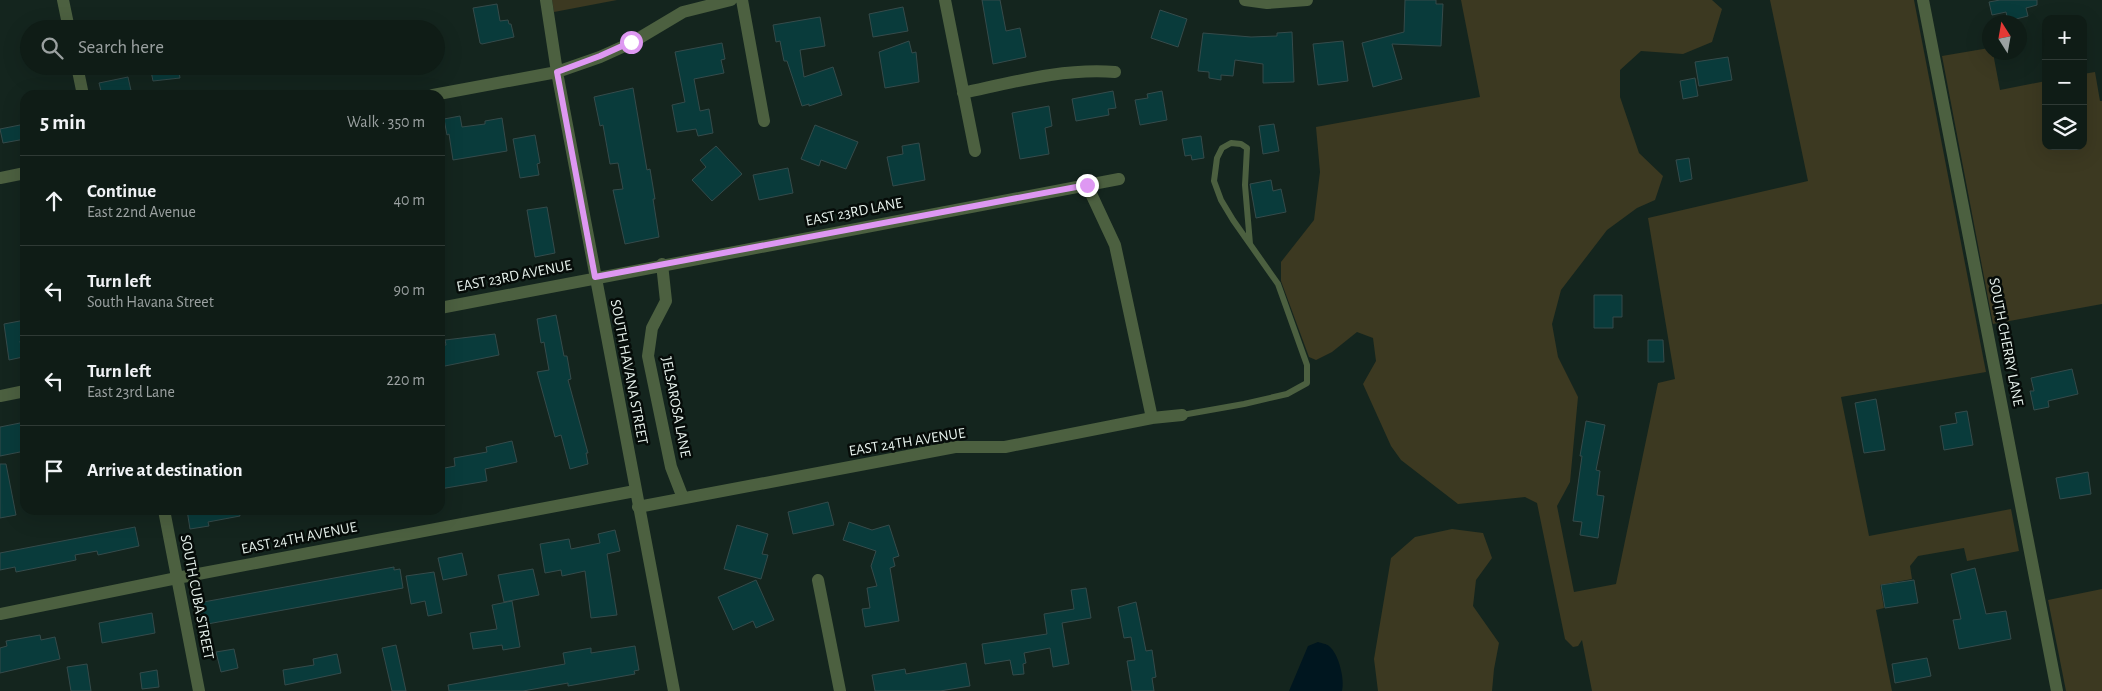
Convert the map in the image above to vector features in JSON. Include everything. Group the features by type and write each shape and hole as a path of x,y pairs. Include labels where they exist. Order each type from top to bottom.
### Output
{"street":[{"path":"63,0 67,20"},
{"name":"SOUTH HAVANA STREET","path":"546,0 557,72 674,691"},
{"path":"445,93 557,72 631,42 683,12 731,0"},
{"path":"742,0 764,121"},
{"path":"945,0 975,151"},
{"path":"1244,0 1267,3 1308,0"},
{"name":"SOUTH CHERRY LANE","path":"1923,0 2057,691"},
{"path":"963,93 1062,72 1089,70 1115,72"},
{"path":"79,75 82,90"},
{"path":"0,178 20,174"},
{"name":"EAST 23RD LANE","path":"595,277 1119,179"},
{"path":"1087,185 1115,245 1152,418"},
{"name":"JELSAROSA LANE","path":"662,264 666,302 652,328 648,356 671,467 683,498"},
{"name":"EAST 23RD AVENUE","path":"445,307 595,277"},
{"path":"0,396 20,392"},
{"name":"EAST 24TH AVENUE","path":"638,507 955,447 1006,447 1152,418 1182,415"},
{"name":"EAST 24TH AVENUE","path":"0,614 177,578 635,491"},
{"name":"SOUTH CUBA STREET","path":"165,515 199,691"},
{"path":"818,580 840,691"}],"lane":[{"path":"1182,415 1287,394 1307,383 1307,366 1288,306 1278,284 1250,244 1221,200 1214,181 1217,158 1222,148 1231,143 1241,144 1246,148 1245,185 1250,244"}],"shaded area":[{"path":"552,0 617,0 554,12"},
{"path":"1461,0 1712,0 1722,9 1712,42 1683,54 1641,51 1620,70 1620,97 1639,153 1663,176 1655,200 1637,208 1607,230 1561,290 1552,324 1558,357 1578,397 1570,482 1557,506 1574,592 1616,584 1658,383 1675,379 1648,218 1808,181 1770,0 1914,0 1986,372 1841,397 1869,536 2011,509 2019,551 1967,561 1964,548 1918,556 1910,566 1912,579 1880,585 1884,608 1876,610 1892,691 1592,691 1582,640 1578,646 1573,647 1565,639 1537,503 1525,497 1458,504 1401,460 1391,446 1363,384 1376,361 1373,338 1357,332 1332,352 1316,360 1309,357 1281,281 1281,262 1314,220 1320,172 1316,127 1480,97"},
{"path":"1982,49 1982,60 1994,60 2000,90 2042,82 2042,150 2087,150 2087,73 2095,72 2100,101 2102,101 2102,304 1993,324 1942,56"},
{"path":"1452,529 1483,533 1492,558 1476,580 1473,606 1499,643 1492,691 1378,691 1374,659 1391,558 1415,537"},
{"path":"2102,589 2102,691 2066,691 2048,600"}],"water":[{"path":"1318,642 1328,645 1336,655 1342,674 1342,691 1289,691 1308,646"}],"building":[{"path":"982,0 1000,0 1006,31 1020,28 1026,57 993,64"},
{"path":"1405,0 1436,0 1436,4 1443,4 1441,46 1392,44 1402,79 1373,87 1362,43 1404,32"},
{"path":"2000,0 2037,0 2037,5 2026,8 2027,16 2007,15 2006,12 1992,15 1989,2"},
{"path":"497,4 500,21 508,20 514,37 482,44 480,43 473,8"},
{"path":"903,7 908,31 873,37 869,14"},
{"path":"1160,10 1187,19 1178,47 1151,38"},
{"path":"820,17 825,46 800,50 804,77 833,67 842,95 809,106 809,104 802,106 787,61 784,61 780,41 776,42 773,25"},
{"path":"1292,32 1294,82 1263,83 1263,64 1235,60 1233,76 1221,75 1221,80 1209,78 1209,72 1198,71 1203,33 1251,37 1277,36 1277,33"},
{"path":"909,41 912,53 916,52 919,82 885,88 879,52"},
{"path":"1343,41 1348,81 1318,85 1313,44"},
{"path":"722,43 725,59 721,60 724,73 694,79 700,111 709,109 713,133 698,136 696,129 677,132 672,105 685,102 675,52"},
{"path":"1728,57 1732,80 1699,86 1695,62"},
{"path":"152,75 180,75 180,78 153,81"},
{"path":"128,77 131,90 101,90 99,83"},
{"path":"1695,78 1698,96 1683,99 1680,81"},
{"path":"633,88 647,170 650,169 659,237 625,244 613,190 623,189 618,163 610,164 603,125 600,126 594,97"},
{"path":"1113,91 1116,108 1108,109 1109,115 1076,121 1072,99"},
{"path":"1162,91 1167,120 1140,125 1135,100 1148,98 1147,94"},
{"path":"1049,106 1052,126 1045,128 1049,154 1020,159 1012,113"},
{"path":"460,116 462,127 485,124 485,121 502,118 507,151 453,160 445,119"},
{"path":"1274,124 1279,151 1263,154 1259,126"},
{"path":"20,125 20,140 3,143 0,129"},
{"path":"815,125 858,142 846,169 821,160 819,166 801,159"},
{"path":"535,135 540,163 537,164 539,175 520,178 513,139"},
{"path":"1201,136 1204,158 1192,160 1191,155 1185,156 1182,139"},
{"path":"919,143 925,180 893,186 887,157 903,154 902,146"},
{"path":"716,146 742,174 712,201 692,180 706,167 700,160"},
{"path":"1689,158 1692,179 1680,182 1676,160"},
{"path":"788,168 793,193 759,200 753,175"},
{"path":"1271,180 1273,191 1281,189 1286,212 1256,218 1250,184"},
{"path":"547,207 555,253 535,257 527,210"},
{"path":"1594,295 1622,295 1622,317 1613,317 1613,328 1594,328"},
{"path":"556,315 564,356 567,356 571,379 568,380 588,453 586,453 588,464 570,469 561,435 555,437 537,372 549,370 544,342 541,343 537,319"},
{"path":"20,321 20,358 9,360 4,324"},
{"path":"495,334 499,355 445,366 445,340"},
{"path":"1648,340 1663,340 1664,362 1648,362"},
{"path":"2072,369 2078,394 2048,401 2049,407 2034,410 2030,391 2034,391 2031,378"},
{"path":"1876,399 1885,450 1864,453 1855,403"},
{"path":"1967,411 1973,445 1944,450 1940,426 1957,423 1955,413"},
{"path":"1586,421 1605,425 1596,470 1600,471 1597,495 1604,496 1598,538 1580,535 1582,522 1573,521"},
{"path":"20,423 20,452 0,456 0,427"},
{"path":"512,441 517,462 485,469 487,481 445,488 445,468 455,466 454,458 487,452 486,447"},
{"path":"0,464 6,464 16,515 0,518"},
{"path":"2088,472 2091,494 2060,499 2056,478"},
{"path":"828,502 834,525 793,534 788,512"},
{"path":"188,515 240,515 208,522 209,526 190,529"},
{"path":"849,522 872,530 889,525 899,556 893,558 895,566 890,568 899,621 865,627 862,609 870,608 867,588 877,586 871,566 876,551 843,540"},
{"path":"737,525 768,534 762,554 768,555 761,579 724,569"},
{"path":"135,527 139,546 98,555 97,551 75,555 76,560 16,572 15,567 0,570 0,553"},
{"path":"615,530 620,551 607,554 617,615 591,618 585,571 562,576 561,570 545,573 540,544 569,539 571,549 600,543 598,534"},
{"path":"462,553 467,575 443,580 438,558"},
{"path":"394,567 394,570 400,569 403,588 202,625 198,603"},
{"path":"1975,568 1986,614 2006,611 2011,639 1959,649 1953,620 1961,619 1951,574"},
{"path":"533,569 539,595 504,602 498,575"},
{"path":"434,572 442,613 428,616 425,601 411,604 406,576"},
{"path":"756,580 774,620 756,628 753,621 733,630 718,597"},
{"path":"1914,580 1918,603 1885,608 1881,585"},
{"path":"1086,588 1091,618 1062,623 1069,664 1053,667 1050,648 1024,653 1026,663 1023,664 1024,674 1013,675 1010,660 985,664 982,644 1047,634 1044,614 1074,609 1071,590"},
{"path":"512,601 520,647 503,650 502,645 473,649 470,633 497,629 492,605"},
{"path":"1136,602 1146,651 1152,650 1156,677 1152,678 1154,691 1132,691 1127,661 1135,660 1131,637 1124,638 1118,607"},
{"path":"152,613 155,633 102,643 99,623"},
{"path":"40,635 41,640 55,637 60,659 0,673 0,648 7,646 6,641"},
{"path":"396,645 406,691 392,691 382,648"},
{"path":"635,646 639,670 634,671 635,674 568,686 568,683 523,691 449,691 448,685 565,664 563,653 591,648 591,653"},
{"path":"234,649 238,668 221,672 216,652"},
{"path":"337,654 341,673 285,685 283,670 314,665 313,659"},
{"path":"1927,658 1931,676 1895,683 1892,664"},
{"path":"966,663 970,686 940,691 875,691 872,675 905,669 906,674"},
{"path":"87,664 91,691 71,691 67,667"},
{"path":"157,670 159,687 142,689 140,673"}],"route":[{"path":"631,42 557,72 595,277 1087,185"}]}
